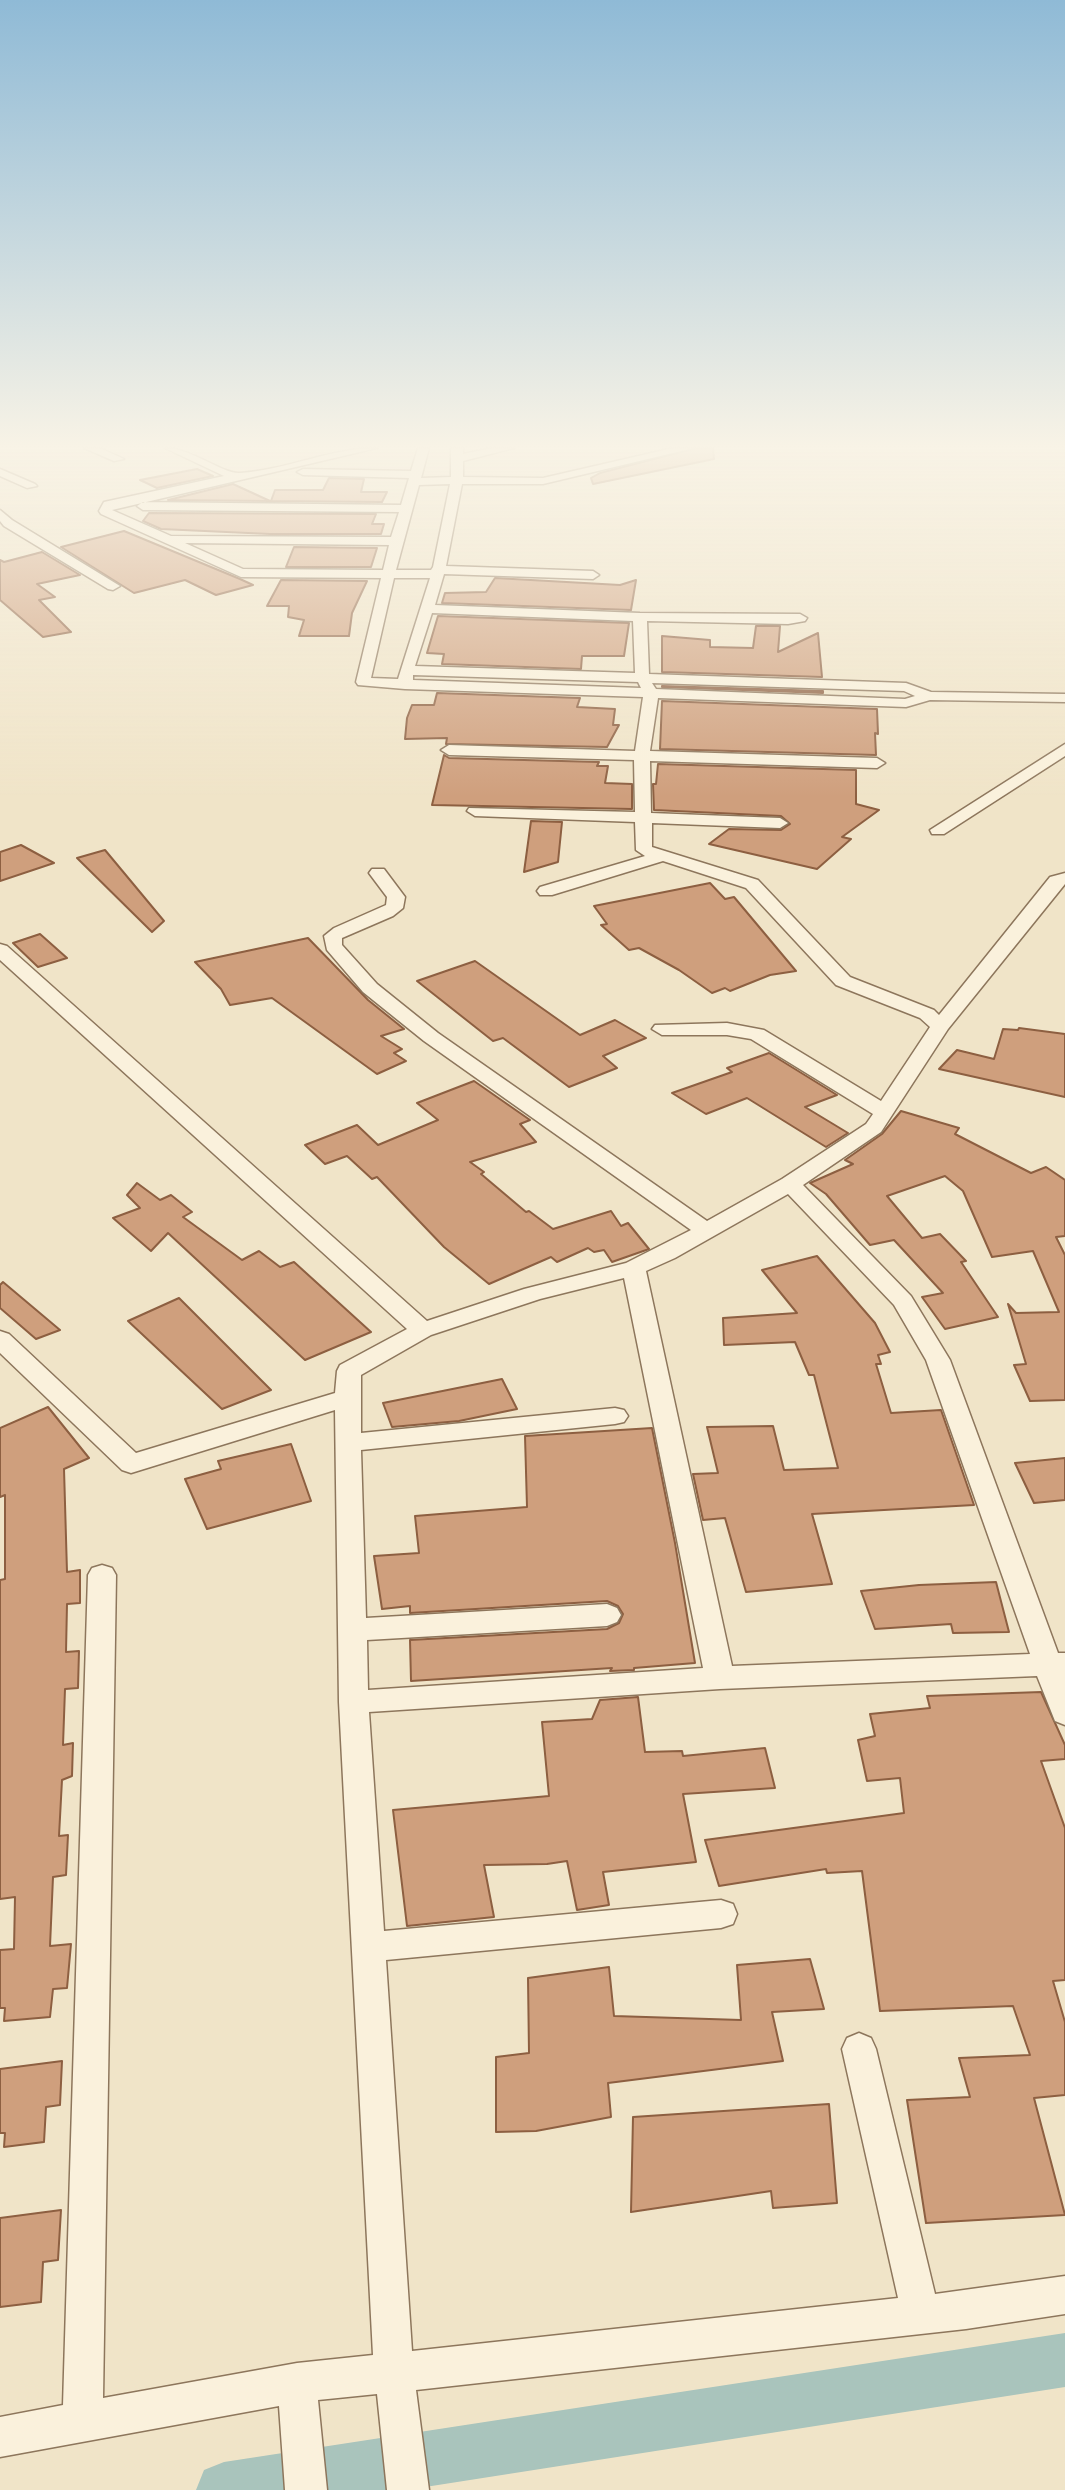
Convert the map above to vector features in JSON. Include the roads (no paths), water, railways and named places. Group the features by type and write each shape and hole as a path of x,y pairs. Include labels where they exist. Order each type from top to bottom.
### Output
{"street":[{"path":"77,564 113,586"},
{"path":"221,564 241,573 387,575 437,572 593,575"},
{"path":"390,564 363,682 906,703 929,696 1065,698"},
{"path":"405,685 406,670 427,610 439,564"},
{"path":"427,610 788,621 800,618"},
{"path":"640,617 642,677 651,694 642,755 644,850 752,884 843,981 927,1014 940,1026"},
{"path":"406,670 906,687 929,696"},
{"path":"938,830 1065,749"},
{"path":"449,750 877,764"},
{"path":"475,811 780,823"},
{"path":"546,891 663,856"},
{"path":"378,873 396,897 394,908 380,916 349,926 333,936 333,946 370,988 431,1037 706,1231"},
{"path":"408,2490 394,2372 354,1702 347,1398 349,1371 423,1330 532,1294 634,1268 667,1254 790,1184 874,1128 940,1026 1056,881 1065,878"},
{"path":"0,950 423,1330"},
{"path":"663,1029 727,1029 757,1034 885,1112"},
{"path":"790,1184 903,1301 938,1360 1057,1664 1065,1713"},
{"path":"634,1268 720,1678"},
{"path":"0,1339 131,1464 347,1398"},
{"path":"348,1443 615,1416"},
{"path":"83,2422 102,1575"},
{"path":"352,1630 607,1615"},
{"path":"354,1702 720,1678 1057,1664"},
{"path":"369,1947 721,1914"},
{"path":"859,2049 921,2315"},
{"path":"0,2437 297,2383 921,2315 1065,2295"},
{"path":"297,2383 306,2490"}],"waterway":[{"path":"224,2490 1065,2360"}]}
